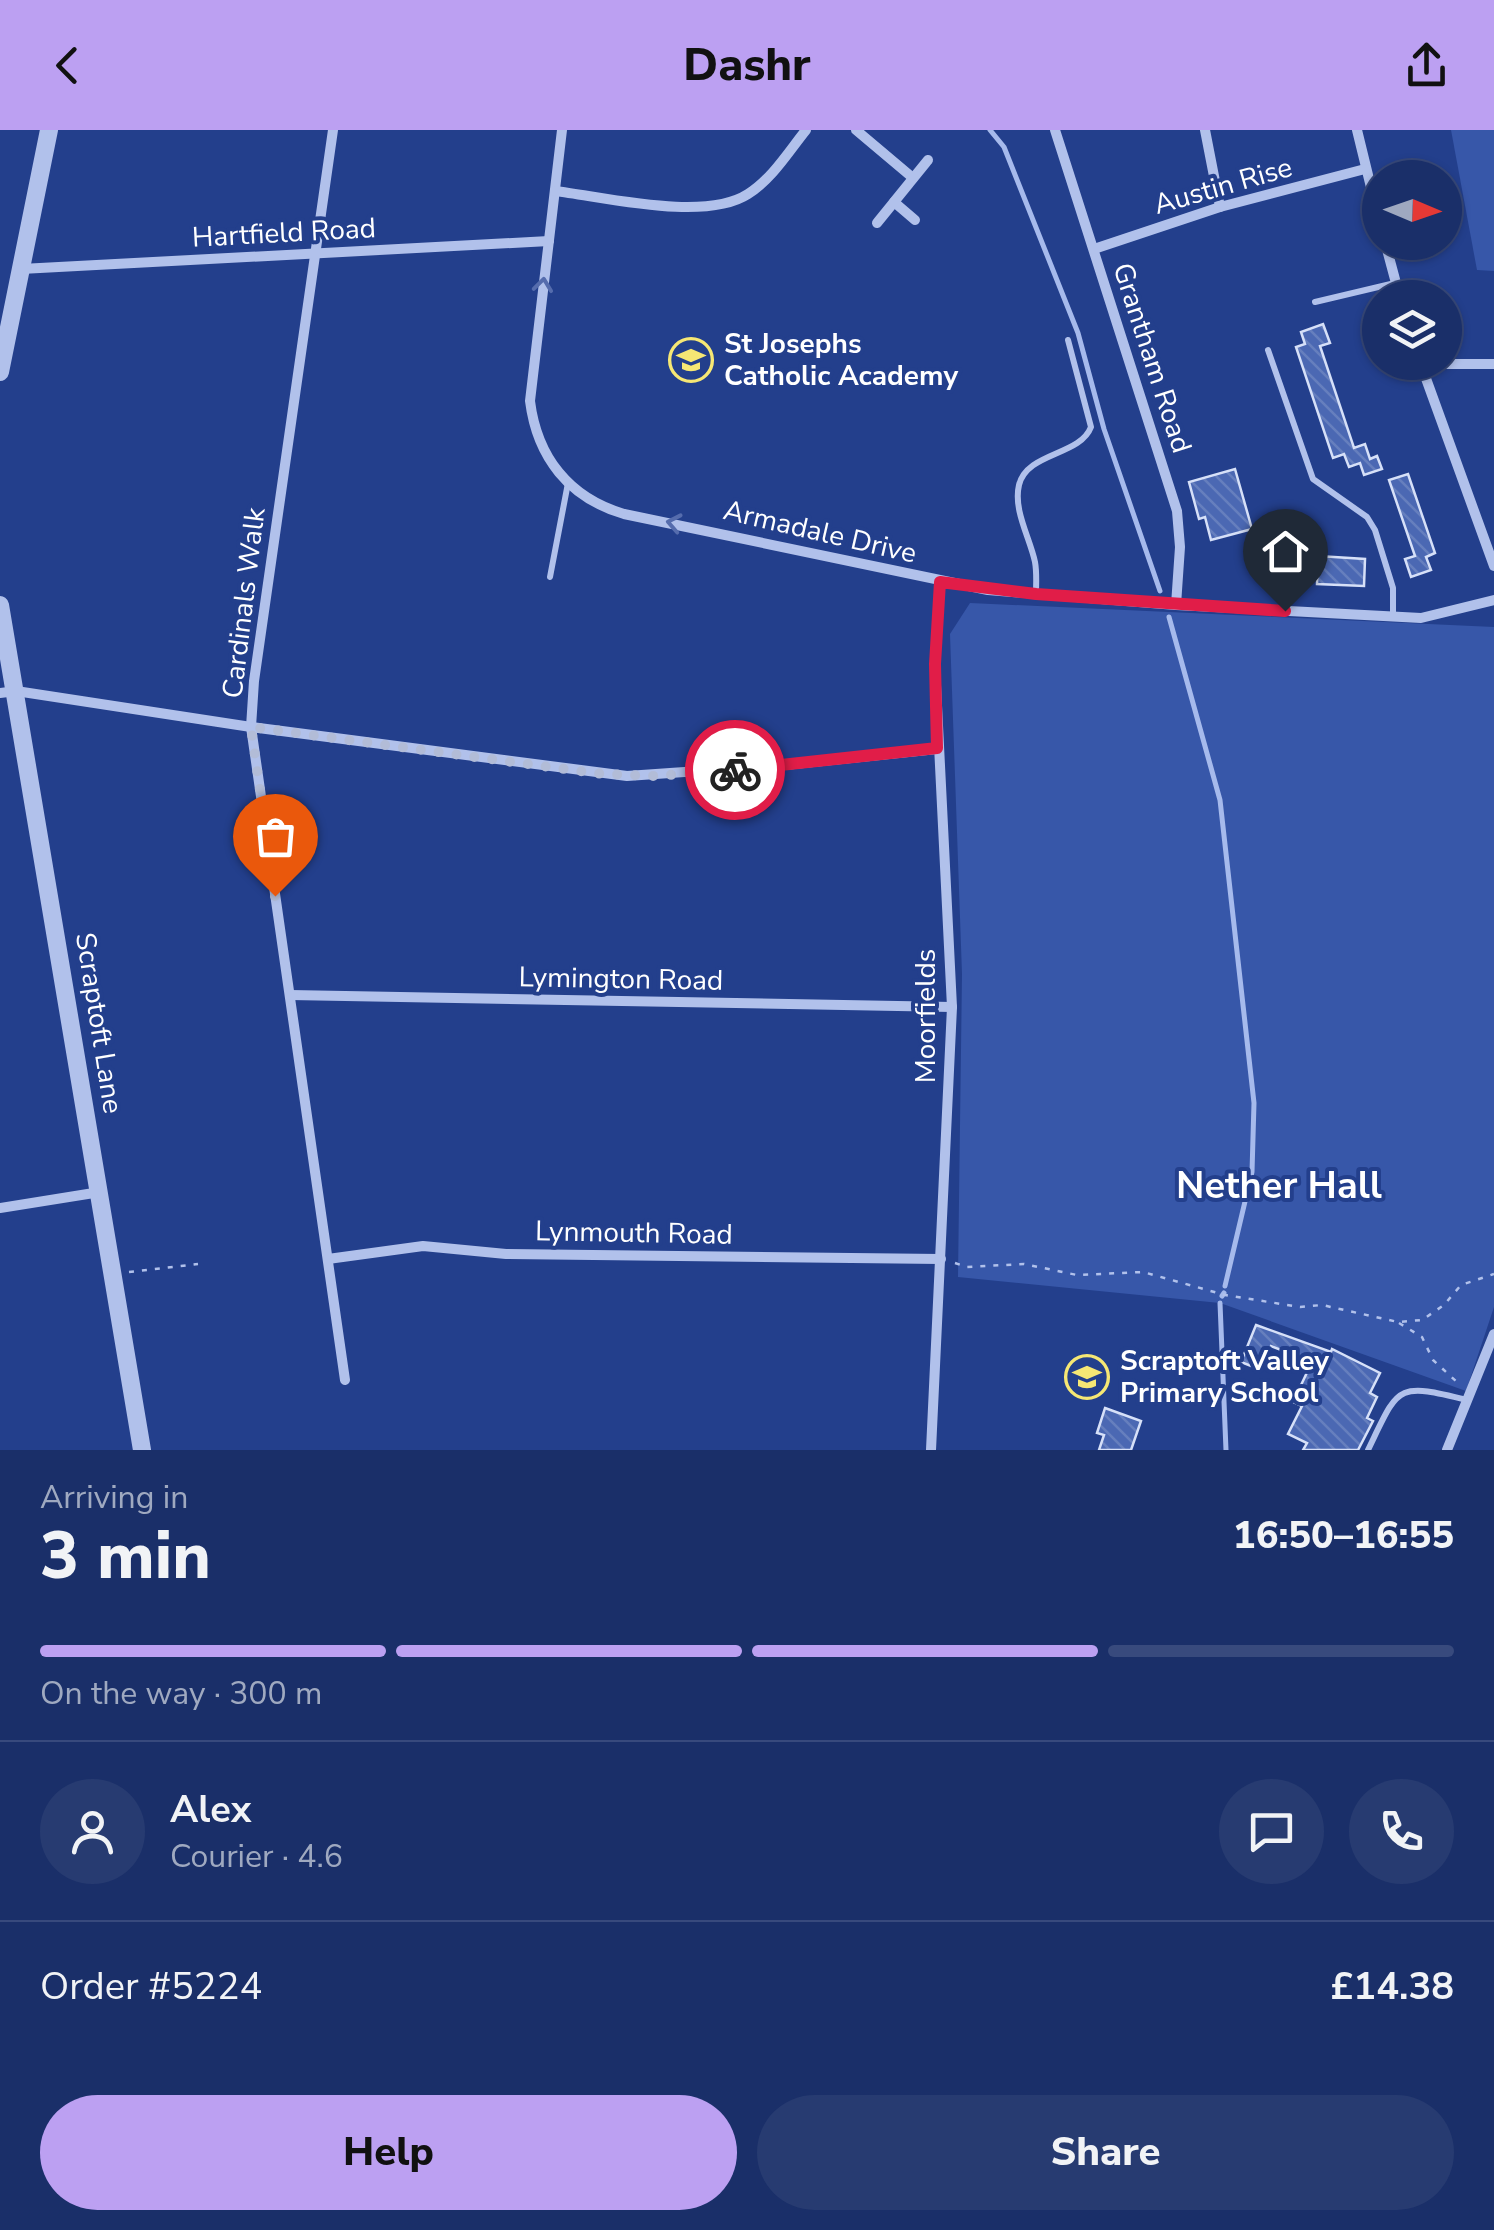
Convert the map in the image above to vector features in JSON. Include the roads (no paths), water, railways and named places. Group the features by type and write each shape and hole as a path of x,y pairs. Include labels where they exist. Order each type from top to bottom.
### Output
{"street":[{"path":"0,372 3,334 21,269 49,130"},
{"name":"Cardinals Walk","path":"332,130 251,727 345,1380"},
{"name":"Armadale Drive","path":"562,130 530,401 543,450 568,483 588,499 624,514 766,541 940,582 1036,594 1421,618 1494,600"},
{"path":"555,191 693,208 726,204 759,186 806,130"},
{"path":"856,130 914,178"},
{"name":"Grantham Road","path":"1055,130 1177,511 1180,548 1176,605"},
{"path":"1205,130 1220,208"},
{"path":"1357,130 1363,160"},
{"path":"877,223 928,160"},
{"name":"Austin Rise","path":"1094,248 1220,208 1362,171"},
{"path":"894,202 916,220"},
{"name":"Hartfield Road","path":"21,269 549,241"},
{"path":"1462,364 1494,364"},
{"path":"1426,380 1494,566"},
{"name":"Moorfields","path":"931,1450 952,1007 937,748 935,664 940,582"},
{"name":"Scraptoft Lane","path":"0,605 8,692 100,1192 142,1450"},
{"path":"8,692 627,776 785,765 937,748"},
{"name":"Lymington Road","path":"290,995 952,1007"},
{"path":"0,1208 100,1192"},
{"name":"Lynmouth Road","path":"328,1259 423,1246 506,1254 941,1259"},
{"path":"1447,1450 1494,1334"}],"lane":[{"path":"1315,302 1362,290"},
{"path":"1036,594 1035,562 1018,498 1020,481 1028,470 1085,438 1091,427 1068,340"},
{"path":"1268,350 1313,479 1366,518 1375,530 1393,588 1393,617"},
{"path":"550,577 568,483"},
{"path":"1368,1450 1394,1397 1410,1390 1425,1390 1468,1400"}],"waterway":[{"path":"990,130 1004,147 1078,333 1104,429 1160,591"},
{"path":"1169,617 1220,800 1254,1103 1252,1172 1225,1286"},
{"path":"1220,1303 1226,1450"}],"place":[{"name":"St Josephs Catholic Academy","path":"691,360"},
{"name":"Scraptoft Valley Primary School","path":"1087,1377"}],"district":[{"name":"Nether Hall","path":"1279,1185"}]}
